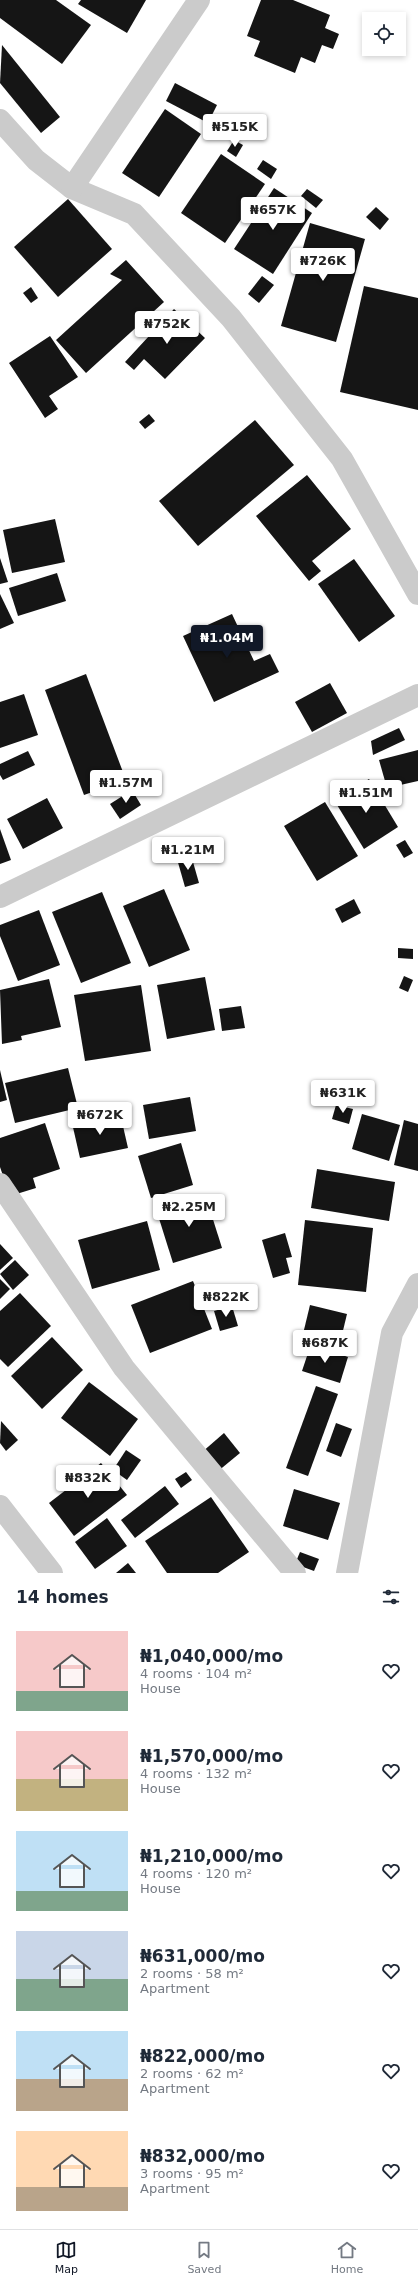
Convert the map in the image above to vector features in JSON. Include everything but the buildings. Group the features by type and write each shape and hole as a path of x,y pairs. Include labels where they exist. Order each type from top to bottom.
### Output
{"street":[{"path":"72,188 199,0"},
{"path":"0,120 36,160 72,188 134,214 231,318 342,459 418,594"},
{"path":"0,897 418,695"},
{"path":"0,1184 124,1368 295,1573"},
{"path":"347,1573 392,1333 418,1284"},
{"path":"0,1506 52,1573"}]}
